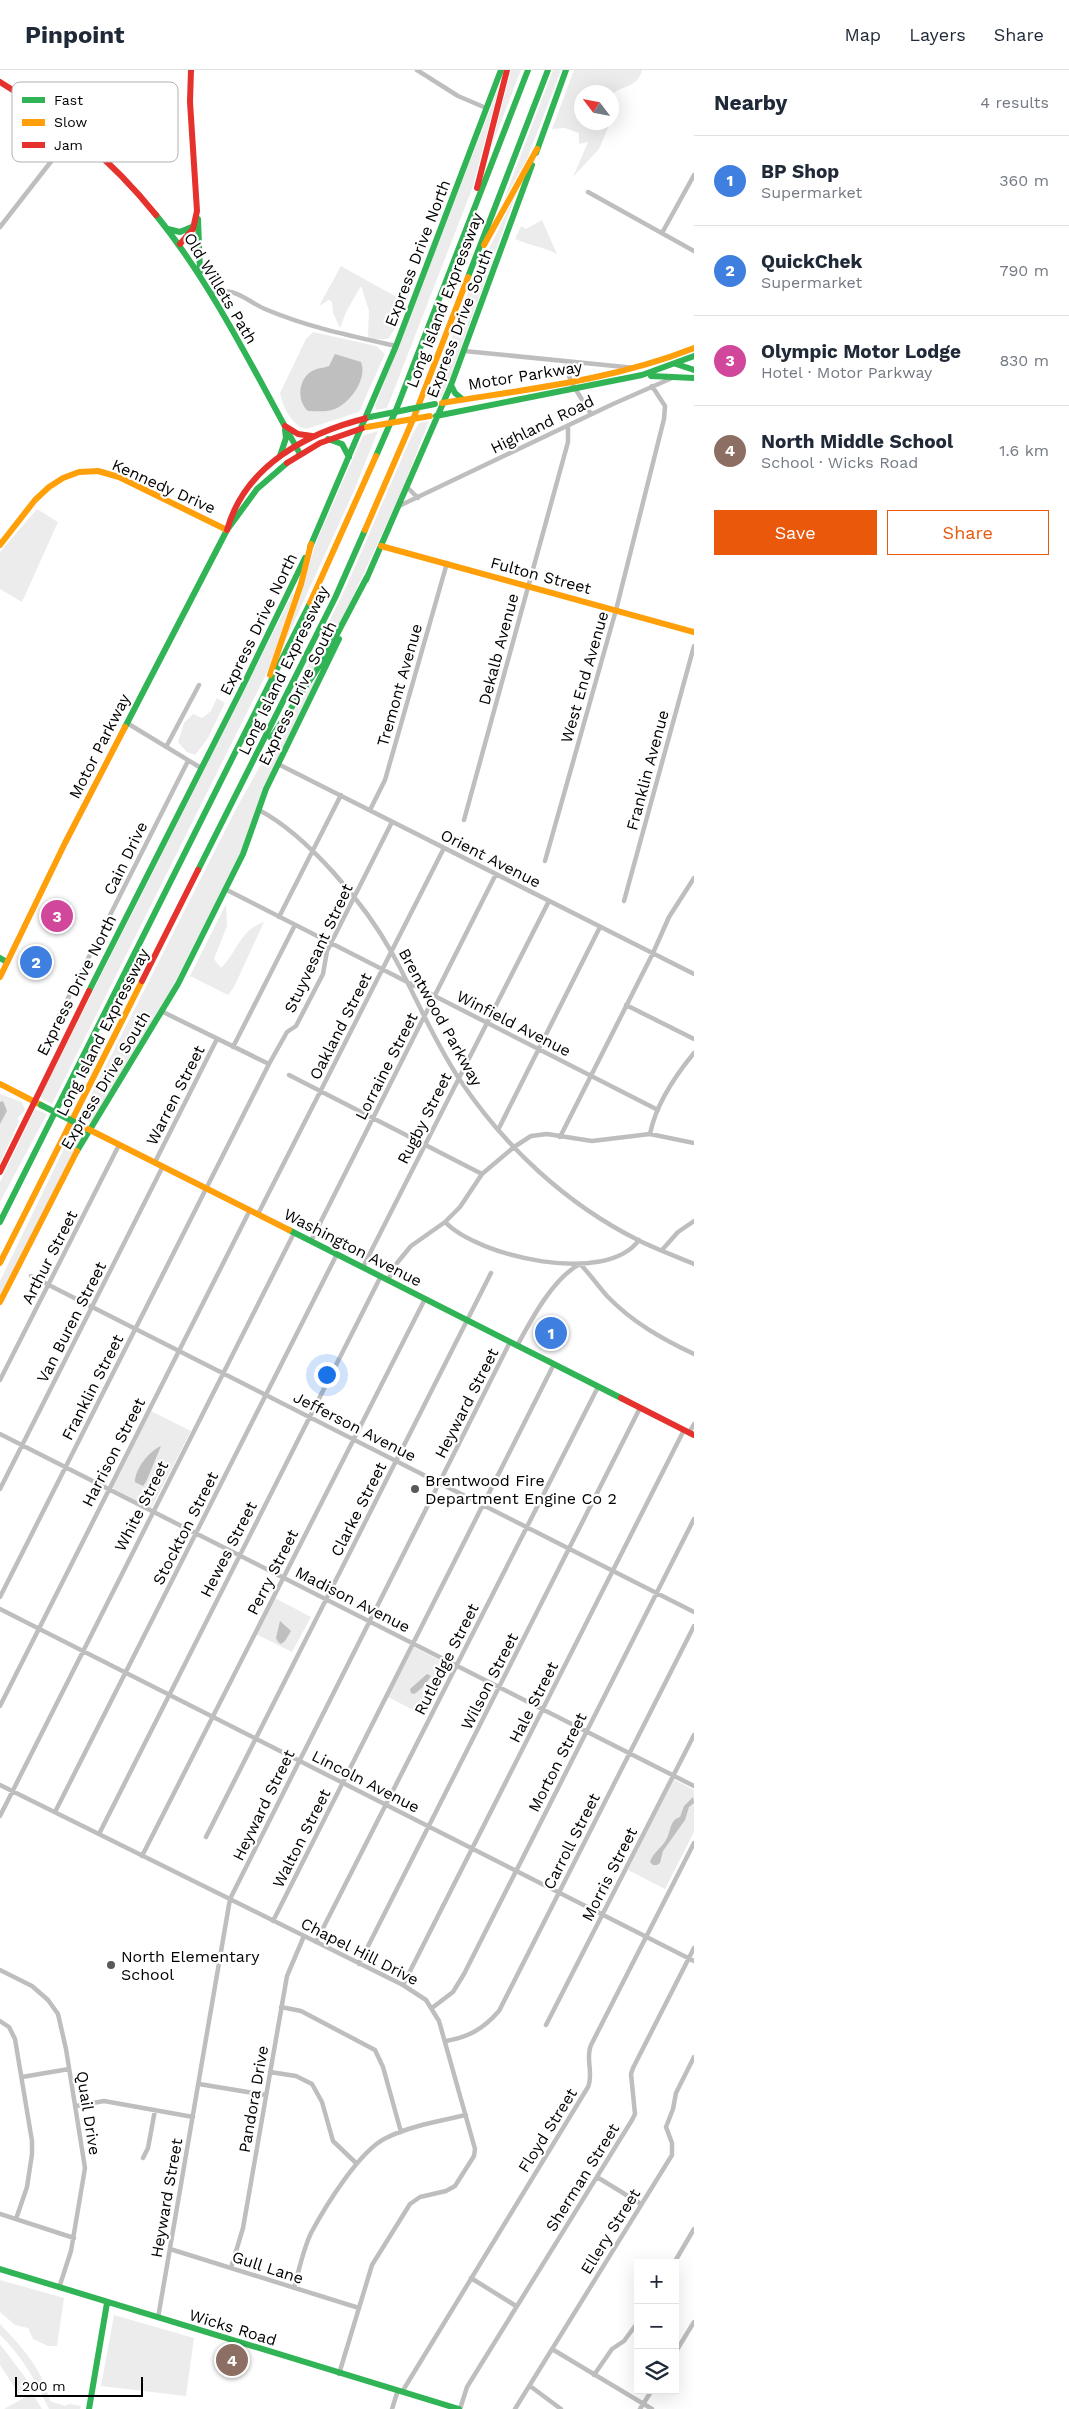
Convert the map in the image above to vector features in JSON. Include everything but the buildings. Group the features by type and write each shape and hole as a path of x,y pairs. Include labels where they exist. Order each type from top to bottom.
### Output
{"main road":[{"path":"180,244 190,234 195,225 196,211 195,157 190,96 191,70"},
{"name":"Express Drive North","path":"0,1172 33,1101 240,692 311,544 364,427 501,70"},
{"path":"447,279 477,189 507,70"},
{"name":"Long Island Expressway","path":"0,1222 226,774 344,532 396,410 528,70"},
{"name":"Long Island Expressway","path":"0,1263 305,659 361,540 414,417 548,70"},
{"name":"Express Drive South","path":"0,1302 61,1181 162,1012 249,840 278,764 332,654 408,488 451,385 566,70"},
{"name":"Old Willets Path","path":"0,82 12,90"},
{"path":"473,262 498,222 537,149"},
{"name":"Old Willets Path","path":"108,162 168,229 201,275 300,454"},
{"path":"196,211 199,226 198,259 201,275"},
{"path":"168,229 180,232 195,225"},
{"name":"Motor Parkway","path":"228,530 229,517 243,493 258,476 295,446 342,423 443,402 571,382 638,368 667,360 694,348"},
{"name":"Motor Parkway","path":"0,977 65,843 228,530 257,490 270,477 300,454 328,439 364,427 438,416 576,390 642,375 677,364 694,356"},
{"path":"667,360 694,370"},
{"path":"642,375 694,378"},
{"path":"451,385 454,393 462,399"},
{"path":"284,426 298,434 313,436"},
{"path":"279,458 286,438 284,426"},
{"path":"328,439 338,440 344,445 349,457"},
{"name":"Kennedy Drive","path":"0,545 49,486 66,476 88,471 110,474 228,530"},
{"path":"226,774 280,648 311,544"},
{"name":"Fulton Street","path":"381,546 694,632"},
{"path":"225,819 262,752 327,653 367,577"},
{"path":"0,958 7,962"},
{"name":"Washington Avenue","path":"0,1084 689,1433"},
{"name":"Wicks Road","path":"0,2269 339,2374 459,2409"},
{"path":"90,2409 107,2303"}],"street":[{"path":"417,70 458,96 486,108"},
{"path":"0,227 51,162"},
{"path":"662,233 694,175"},
{"path":"588,192 694,251"},
{"path":"212,293 230,291 262,308 304,324 396,346"},
{"path":"464,351 638,368"},
{"path":"564,362 571,382 591,414"},
{"name":"Highland Road","path":"399,506 591,414 652,386 679,376"},
{"name":"West End Avenue","path":"544,861 616,610 664,419 665,406 652,386"},
{"name":"Dekalb Avenue","path":"464,820 568,442 568,426"},
{"path":"408,488 418,498"},
{"name":"Tremont Avenue","path":"370,810 385,780 447,563"},
{"name":"Franklin Avenue","path":"624,901 694,646"},
{"path":"166,747 198,685"},
{"path":"127,723 201,768"},
{"name":"Cain Drive","path":"57,1020 188,761"},
{"name":"Orient Avenue","path":"278,764 694,974"},
{"path":"279,917 341,795"},
{"name":"Brentwood Parkway","path":"259,810 278,821 312,852 354,898 392,952 458,1078 498,1130 514,1147 572,1199 639,1240 694,1264"},
{"name":"Stuyvesant Street","path":"206,1188 269,1064 287,1032 296,1026 323,974 327,950 392,822"},
{"name":"Oakland Street","path":"258,1214 444,848"},
{"name":"Lorraine Street","path":"311,1241 496,874"},
{"path":"560,1137 653,953 669,917 694,878"},
{"name":"Winfield Avenue","path":"225,890 658,1110"},
{"name":"Rugby Street","path":"363,1267 549,901"},
{"path":"234,1047 295,925"},
{"path":"498,1130 600,927"},
{"path":"626,1006 694,1039"},
{"path":"162,1012 269,1064"},
{"name":"Warren Street","path":"155,1162 217,1039"},
{"path":"650,1134 658,1110 670,1087 694,1053"},
{"path":"289,1075 482,1174"},
{"name":"Hewes Street","path":"99,1834 310,1417 385,1278 411,1246 445,1222 460,1207 482,1174 514,1147 531,1136 547,1134 592,1141 650,1134 694,1143"},
{"name":"Arthur Street","path":"0,1380 119,1145"},
{"name":"Van Buren Street","path":"0,1489 164,1166"},
{"name":"Franklin Street","path":"0,1597 206,1188"},
{"name":"Harrison Street","path":"0,1706 250,1210"},
{"path":"662,1250 678,1232 694,1221"},
{"path":"445,1222 457,1232 490,1247 541,1261 580,1264 600,1262 626,1254 639,1240"},
{"name":"White Street","path":"0,1816 152,1511 294,1233"},
{"name":"Stockton Street","path":"55,1812 337,1254"},
{"path":"517,1346 532,1320 556,1286 571,1268 580,1264"},
{"path":"580,1264 607,1295 636,1322 667,1341 694,1354"},
{"name":"Clarke Street","path":"206,1837 491,1273"},
{"name":"Jefferson Avenue","path":"31,1276 694,1612"},
{"name":"Perry Street","path":"142,1856 425,1299"},
{"name":"Heyward Street","path":"158,2318 230,1899 510,1342"},
{"name":"Walton Street","path":"273,1921 554,1364"},
{"name":"Rutledge Street","path":"316,1942 598,1387"},
{"name":"Wilson Street","path":"359,1964 640,1408"},
{"name":"Hale Street","path":"403,1985 613,1571 694,1424"},
{"name":"Madison Avenue","path":"0,1434 694,1786"},
{"name":"Morton Street","path":"432,2008 446,1998 457,1986 694,1519"},
{"name":"Lincoln Avenue","path":"0,1609 694,1961"},
{"name":"Carroll Street","path":"446,2041 481,2030 499,2011 694,1626"},
{"name":"Morris Street","path":"546,2025 694,1735"},
{"name":"Chapel Hill Drive","path":"0,1785 403,1985 417,1993 432,2008 446,2041 474,2140 474,2156 455,2186 446,2191 420,2197 410,2204 372,2265 339,2374"},
{"name":"Floyd Street","path":"392,2409 400,2391 588,2087 591,2077 588,2051 694,1843"},
{"name":"Pandora Drive","path":"232,2268 242,2234 289,1967 304,1936"},
{"name":"Sherman Street","path":"459,2409 467,2387 635,2114 631,2074 633,2068 694,1948"},
{"name":"Quail Drive","path":"0,1970 41,1992 54,2007 61,2024 85,2168 74,2238 59,2288"},
{"path":"281,2007 301,2011 375,2050 383,2067 401,2132"},
{"path":"0,2021 13,2032 22,2077 32,2154 27,2187 16,2219"},
{"name":"Ellery Street","path":"515,2409 672,2154 672,2143 666,2127 673,2109 676,2093 694,2058"},
{"path":"22,2077 69,2069"},
{"path":"270,2072 296,2076 312,2084 322,2102 333,2141 356,2163"},
{"path":"199,2084 266,2095"},
{"path":"76,2106 104,2101 193,2117"},
{"path":"143,2158 148,2148 155,2110"},
{"path":"294,2288 311,2234 356,2163 378,2143 401,2132 466,2114"},
{"path":"597,2177 641,2204"},
{"path":"0,2214 74,2238"},
{"path":"676,2259 694,2230"},
{"name":"Gull Lane","path":"170,2249 359,2308"},
{"path":"471,2278 516,2306"},
{"path":"677,2349 694,2322"},
{"path":"594,2375 612,2349 624,2341 634,2327"},
{"path":"552,2349 642,2407 652,2409"},
{"path":"530,2386 561,2409"},
{"path":"642,2407 650,2394"}],"shaded area":[{"path":"511,70 521,70 491,148"},
{"path":"553,70 561,70 527,159 503,202"},
{"path":"574,70 642,70 637,80 619,90 619,85 574,85 574,130 607,130 599,149 573,177 588,142 579,144 579,133 565,128 552,129"},
{"path":"500,84 472,189 387,408 376,410 375,406"},
{"path":"517,191 450,378 441,397 429,400 469,290"},
{"path":"542,220 557,254 515,239 521,226 526,229"},
{"path":"341,266 402,300 404,303 397,326 388,339 369,339 369,311 361,286 346,312 340,328 333,313 332,302 329,300 319,306"},
{"path":"313,332 376,346 385,354 359,412 306,429 297,424 289,415 280,393 306,339"},
{"path":"335,354 361,362 362,376 356,390 345,403 332,410 308,411 304,407 300,395 302,383 309,373 329,366"},
{"path":"429,421 401,493 343,618 329,646 287,707 347,585 412,435 419,423"},
{"path":"378,431 353,493 284,644 317,540 362,438 364,435"},
{"path":"37,509 58,522 22,602 0,589 0,552"},
{"path":"293,593 269,668 52,1104 41,1098 41,1095"},
{"path":"316,678 318,679 244,846 164,1005 91,1123 80,1117 236,809 275,739"},
{"path":"217,698 225,703 208,738 195,755 187,752 178,742 184,723 193,714 202,718 211,711"},
{"path":"226,904 227,926 214,959 221,968 244,936 264,922 234,987 228,995 190,976"},
{"path":"0,1094 22,1102 25,1110 17,1119 19,1121 0,1163"},
{"path":"3,1101 7,1111 0,1124 0,1102"},
{"path":"35,1109 47,1114 0,1202 0,1182"},
{"path":"74,1128 85,1134 0,1298 0,1281"},
{"path":"151,1411 191,1431 151,1508 112,1488"},
{"path":"161,1446 146,1482 143,1486 135,1482 137,1472 144,1461 156,1448"},
{"path":"275,1598 311,1617 292,1652 256,1634"},
{"path":"280,1621 291,1631 281,1644 276,1638"},
{"path":"414,1647 451,1666 425,1716 388,1697"},
{"path":"427,1674 431,1676 421,1689 414,1694 411,1693 410,1689"},
{"path":"673,1779 694,1790 694,1832 665,1889 628,1870"},
{"path":"693,1797 694,1803 689,1807 685,1820 663,1851 660,1863 653,1865 650,1862 651,1858 665,1841 674,1820 680,1817 684,1806"},
{"path":"0,2280 64,2298 57,2346 48,2346 33,2339 28,2328 15,2325 0,2312"},
{"path":"114,2315 194,2338 186,2396 101,2386"},
{"path":"0,2324 37,2369 50,2401 65,2406 69,2404 81,2406 80,2409 49,2409 28,2369 0,2335"},
{"path":"0,2344 30,2384 29,2388 16,2395 17,2391 0,2365"},
{"path":"31,2394 33,2394 42,2409 4,2409"}],"traffic: fast":[{"path":"310,547 396,346 501,70"},
{"path":"376,456 396,410 528,70"},
{"path":"468,277 548,70"},
{"path":"536,153 566,70"},
{"path":"366,580 451,385 532,165"},
{"path":"156,215 197,271 250,362 300,454"},
{"path":"198,219 200,272"},
{"path":"168,229 180,232 194,226"},
{"path":"436,416 642,375 694,356"},
{"path":"676,364 694,370"},
{"path":"651,376 694,378"},
{"path":"451,385 455,393 462,399"},
{"path":"370,417 435,404"},
{"path":"280,456 286,438 285,430"},
{"path":"328,439 342,444 349,457"},
{"path":"125,727 227,530 257,489 287,463"},
{"path":"198,870 335,598 365,530"},
{"path":"89,991 240,692 305,558"},
{"path":"271,738 324,659 367,577"},
{"path":"0,1222 310,603"},
{"path":"77,1151 178,984 243,854 266,789 339,639"},
{"path":"0,958 7,962"},
{"path":"41,1105 82,1126"},
{"path":"289,1230 621,1398"},
{"path":"0,2269 459,2409"},
{"path":"89,2409 107,2303"}],"traffic: slow":[{"path":"484,245 537,149"},
{"path":"365,530 414,417 468,277"},
{"path":"442,403 601,376 663,359 694,348"},
{"path":"367,427 430,416"},
{"path":"310,603 376,456"},
{"path":"0,545 35,500 49,487 63,478 79,472 98,471 119,477 227,530"},
{"path":"270,675 301,584 311,544"},
{"path":"381,546 694,632"},
{"path":"0,977 65,843 125,727"},
{"path":"0,1263 142,981"},
{"path":"0,1084 41,1105"},
{"path":"82,1126 289,1230"},
{"path":"0,1302 77,1151"}],"traffic: jam":[{"path":"180,244 193,229 197,211 190,102 191,70"},
{"path":"477,188 507,70"},
{"path":"0,82 12,90"},
{"path":"107,162 156,215"},
{"path":"227,530 236,507 248,488 263,470 301,443 344,424 367,418"},
{"path":"285,426 298,434 312,436"},
{"path":"287,463 320,443 363,428"},
{"path":"142,981 198,870"},
{"path":"0,1172 89,991"},
{"path":"621,1398 694,1435"}],"place":[{"name":"Olympic Motor Lodge","path":"57,916"},
{"name":"QuickChek","path":"36,962"},
{"name":"BP Shop","path":"551,1333"},
{"name":"Brentwood Fire Department Engine Co 2","path":"415,1489"},
{"name":"North Elementary School","path":"111,1965"},
{"name":"North Middle School","path":"232,2360"}]}
